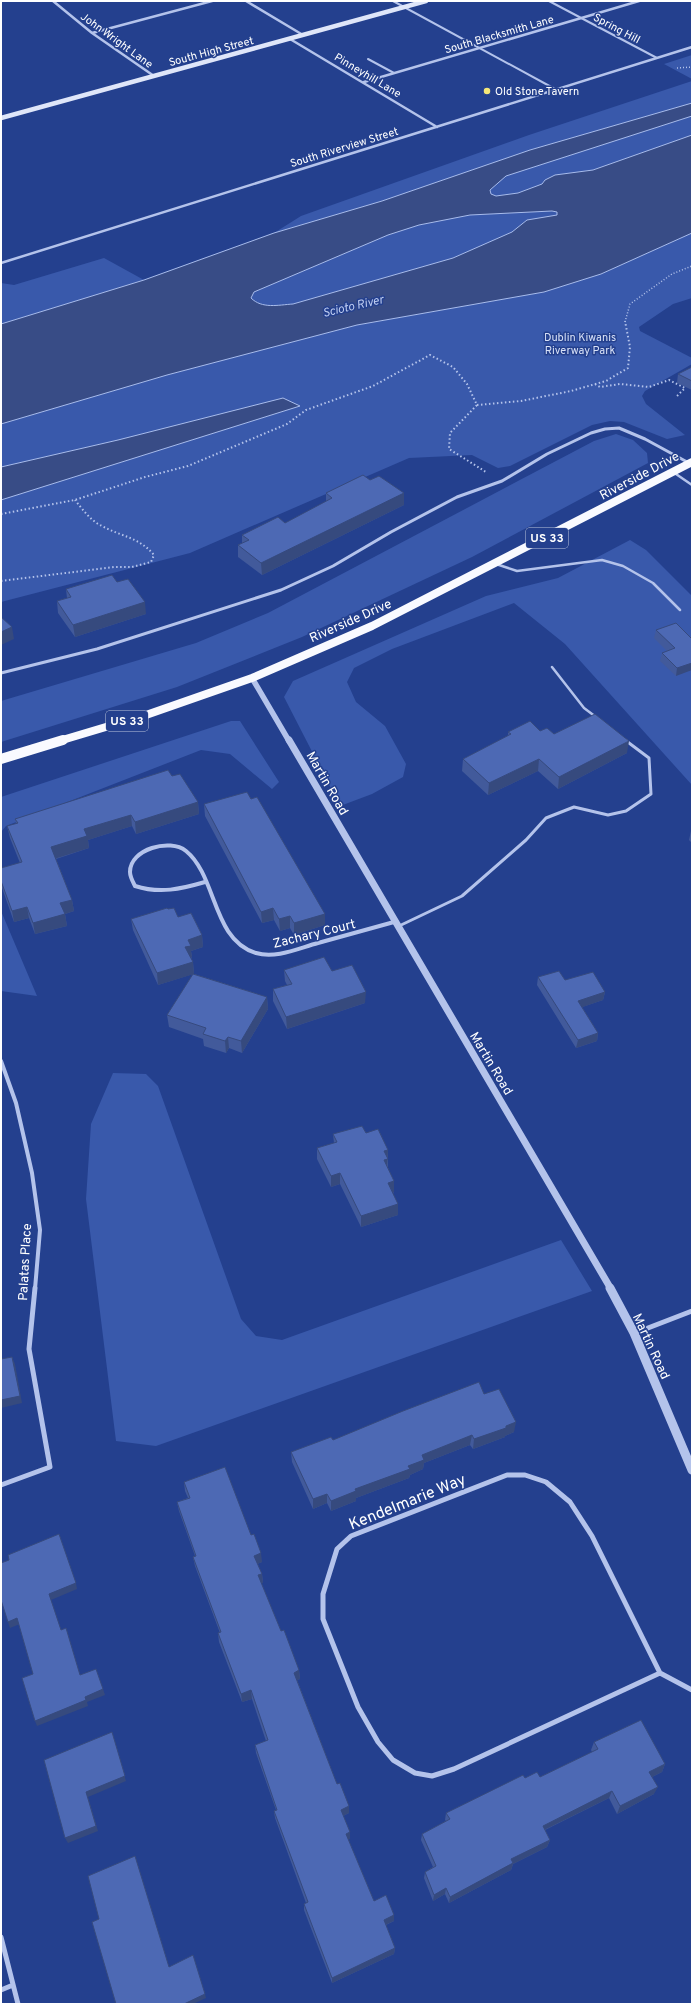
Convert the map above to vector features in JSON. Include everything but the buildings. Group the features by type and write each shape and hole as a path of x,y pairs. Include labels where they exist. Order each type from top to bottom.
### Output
{"main road":[{"name":"South High Street","path":"1,118 426,1"},
{"name":"Riverside Drive","path":"1,760 146,715 252,678 372,626 496,564 674,472 690,462"}],"street":[{"name":"John Wright Lane","path":"53,1 92,33 154,76"},
{"path":"92,33 212,1"},
{"path":"246,1 303,35"},
{"name":"South Blacksmith Lane","path":"364,82 639,1"},
{"name":"Pinneyhill Lane","path":"290,39 364,82 436,127"},
{"name":"South Riverview Street","path":"1,263 692,47"},
{"path":"1,673 98,649 281,590 333,566 391,532 456,497 502,481 547,454 605,428 619,428 645,439 690,462"},
{"name":"Martin Road","path":"252,678 553,1188 634,1333 692,1470"},
{"name":"Zachary Court","path":"205,882 174,891 149,891 136,886 130,872 132,862 139,854 153,848 171,846 185,850 195,863 205,882 232,939 245,950 264,955 283,953 396,924"},
{"name":"Palatas Place","path":"1,1061 16,1103 32,1173 40,1230 29,1349 50,1467 1,1485"},
{"path":"634,1333 692,1311"},
{"name":"Kendelmarie Way","path":"507,1475 525,1475 546,1482 570,1502 592,1536 660,1673 454,1770 432,1776 415,1774 393,1760 378,1742 358,1707 323,1619 323,1594 329,1569 337,1549 351,1536 507,1475"},
{"path":"660,1673 692,1690"},
{"path":"1,1938 18,2004"},
{"path":"1,1990 12,1985"}],"lane":[{"path":"393,1 555,89"},
{"name":"Spring Hill","path":"549,1 657,58"},
{"path":"368,59 394,73"},
{"path":"674,472 692,485"},
{"path":"496,564 517,571 602,560 623,566 653,583 680,610"},
{"path":"552,667 584,708 602,722"},
{"path":"396,924 462,896 526,840 546,818 574,806 608,815 626,811 651,794 649,758 619,735"}],"path":[{"path":"502,481 449,449 450,434 477,405 521,401 595,384 606,381 628,368 630,346 625,321 630,304 672,274 692,266"},
{"path":"1,514 75,500 145,477 188,466 287,424 306,410 373,386 430,355 453,367 467,384 477,405"},
{"path":"595,384 600,387 620,384 649,387 669,380 685,388 676,397"},
{"path":"1,581 114,567 132,568 151,562 154,555 146,544 101,526 87,515 75,500"}],"green space":[{"path":"692,55 692,79 664,64"},
{"path":"692,81 692,103 530,150 382,201 274,233 301,216 529,135"},
{"path":"692,116 692,135 593,170 555,175 545,180 542,184 518,193 496,196 491,194 490,189 506,176"},
{"path":"552,211 558,212 557,215 527,220 512,232 453,258 293,304 265,305 260,304 251,298 254,292 388,235 419,225 470,215"},
{"name":"Dublin Kiwanis Riverway Park","path":"692,233 692,298 673,304 639,327 640,331 692,358 692,364 645,391 642,396 646,404 685,435 667,439 624,422 610,421 592,425 510,466 498,468 472,455 409,458 190,553 1,602 1,500 300,406 118,440 1,467 1,424 167,375 357,325 544,292 601,274"},
{"path":"104,258 144,280 1,324 1,283 14,285"},
{"path":"616,434 633,440 647,453 648,463 472,557 302,637 177,687 1,742 1,701 196,643 268,613 594,441"},
{"path":"630,540 646,550 692,596 692,785 565,644 514,603 392,649 354,668 347,682 356,702 385,726 406,764 403,777 372,794 340,806 284,697 293,681 486,596 558,578"},
{"path":"231,721 240,721 279,782 272,789 230,754 201,750 6,826 1,832 1,797"},
{"path":"1,911 37,996 1,991"},
{"path":"113,1073 146,1074 158,1086 241,1319 256,1336 282,1340 561,1240 592,1291 156,1446 116,1441 86,1199 91,1124"}],"water":[{"name":"Scioto River","path":"692,103 692,116 506,176 490,190 491,194 496,196 518,193 542,184 545,180 555,175 593,170 692,135 692,233 601,274 544,292 357,325 167,375 1,424 1,324 144,280 274,233 382,201 530,150","holes":["557,212 557,215 527,220 512,232 453,258 293,304 265,305 260,304 251,298 254,292 388,235 419,225 470,215"]},
{"path":"283,398 300,406 1,500 1,467 118,440"}],"place":[{"name":"Old Stone Tavern","path":"487,91"}]}
